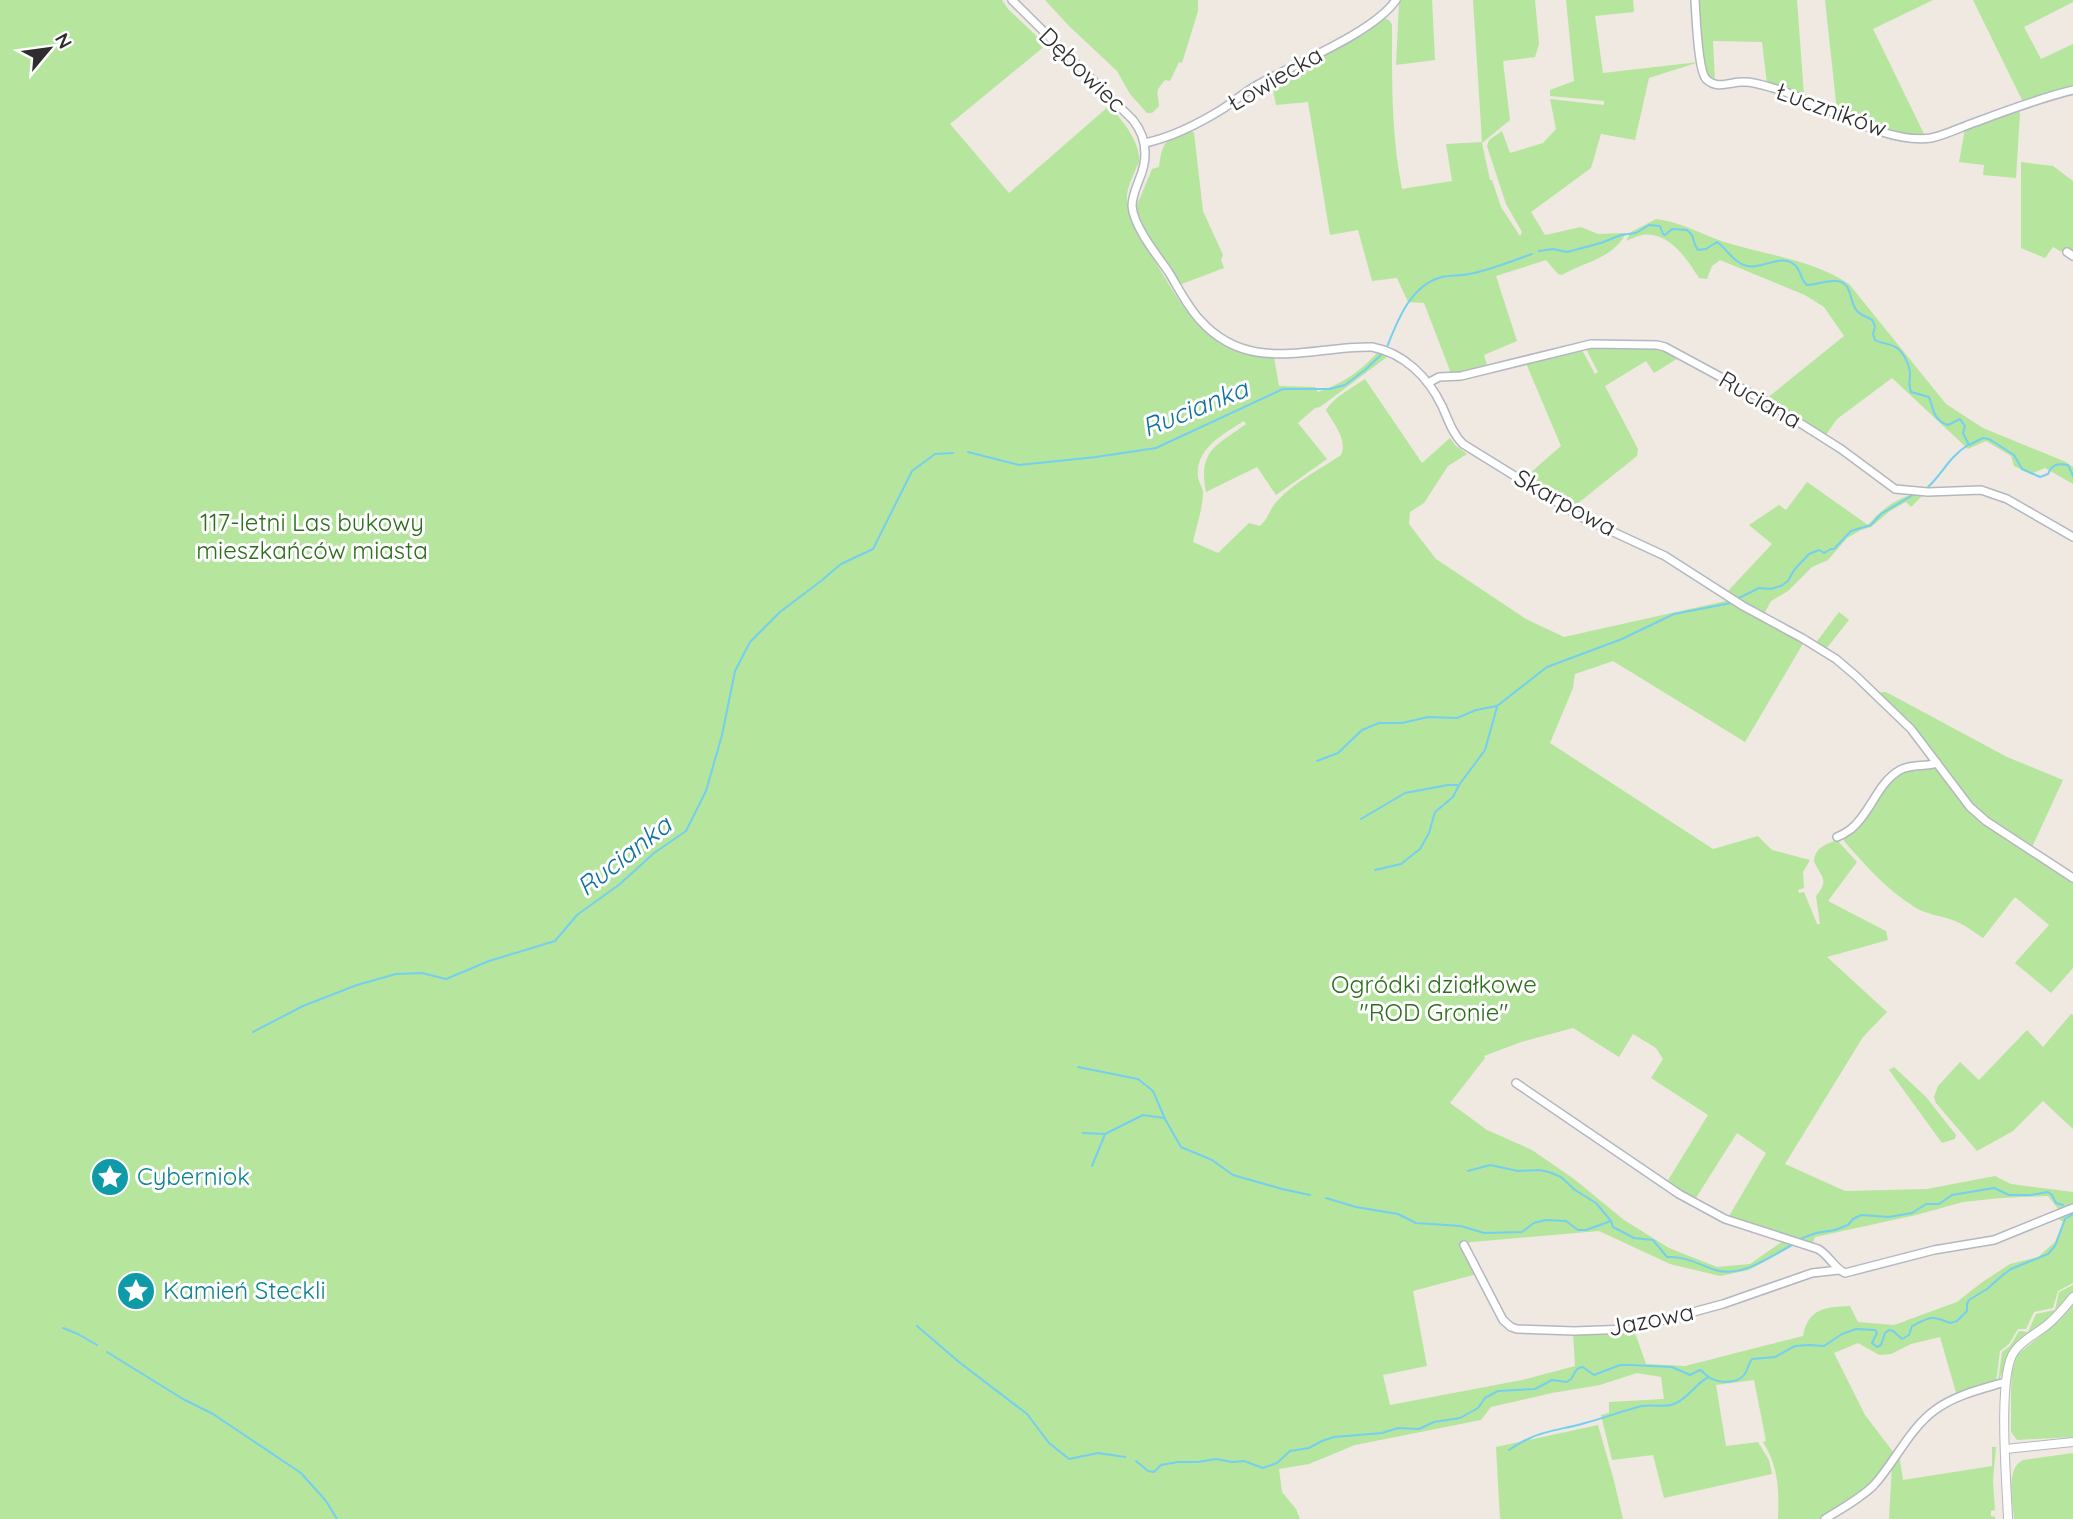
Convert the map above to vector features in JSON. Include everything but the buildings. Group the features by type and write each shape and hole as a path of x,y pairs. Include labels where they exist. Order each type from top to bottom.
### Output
{"street":[{"name":"Dębowiec","path":"1012,0 1133,120 1145,143"},
{"name":"Łowiecka","path":"1145,143 1168,136 1221,110 1246,91 1375,22 1396,0"},
{"name":"Łuczników","path":"1695,0 1700,61 1703,74 1708,80 1720,85 1744,82 1773,88 1806,99 1861,125 1895,134 1922,138 1937,136 2073,90"},
{"name":"Skarpowa","path":"1145,143 1144,166 1133,198 1134,214 1143,234 1193,310 1208,328 1229,343 1264,355 1359,347 1380,348 1403,359 1428,383 1453,432 1463,444 1581,517 1665,556 1743,606 1827,653 1856,676 1912,729 1963,799 1978,814 2073,878"},
{"name":"Ruciana","path":"1428,383 1439,377 1461,376 1591,344 1657,345 1765,401 1841,449 1895,489 1928,492 1981,490 2007,499 2073,537"},
{"path":"1837,837 1852,829 1897,771 1937,763"},
{"path":"1516,1083 1703,1209 1738,1224 1818,1249 1825,1253 1839,1270"},
{"name":"Jazowa","path":"1464,1245 1503,1320 1511,1327 1574,1331 1630,1329 1723,1304 1812,1273 1839,1270 1845,1273 1934,1250 1994,1240 2073,1208"},
{"path":"2008,1519 2006,1371 2020,1345 2058,1316 2073,1297"},
{"path":"1825,1519 1864,1494 1934,1411 1955,1399 2005,1382"},
{"path":"2006,1449 2073,1442"}],"green space":[{"path":"0,0 1002,0 1046,45 950,124 1009,193 1109,106 1129,131 1139,154 1139,162 1127,195 1131,218 1178,298 1202,328 1233,349 1252,355 1274,357 1279,386 1315,387 1318,392 1352,376 1380,350 1386,353 1387,357 1298,423 1327,459 1276,495 1257,467 1206,492 1204,478 1207,458 1218,444 1246,424 1244,421 1212,443 1198,467 1203,499 1193,542 1218,553 1249,523 1260,526 1275,503 1292,487 1341,455 1341,437 1326,410 1338,397 1365,379 1422,463 1450,438 1467,454 1448,466 1424,503 1410,512 1409,524 1436,559 1526,619 1564,637 1730,600 1744,611 1804,642 1745,742 1613,661 1575,674 1573,688 1550,743 1713,849 1758,836 1772,850 1810,860 1803,872 1804,888 1798,890 1799,893 1804,892 1817,924 1820,924 1816,896 1823,882 1814,861 1816,853 1837,840 1857,862 1828,901 1886,931 1888,940 1827,957 1887,1012 1863,1037 1785,1164 1845,1191 1927,1189 1995,1176 2011,1184 2073,1192 2073,1206 2059,1210 2048,1196 1963,1202 1815,1237 1812,1245 1728,1218 1766,1153 1737,1133 1694,1201 1667,1182 1708,1115 1651,1078 1663,1059 1656,1048 1633,1034 1619,1057 1573,1028 1521,1042 1484,1056 1450,1103 1487,1130 1532,1150 1574,1179 1624,1220 1669,1248 1717,1267 1750,1264 1783,1241 1796,1244 1749,1270 1720,1276 1670,1264 1599,1231 1461,1243 1477,1274 1413,1291 1427,1366 1383,1375 1390,1405 1522,1380 1575,1366 1573,1333 1621,1332 1630,1335 1634,1330 1646,1364 1685,1366 1803,1336 1805,1327 1814,1314 1833,1307 1850,1306 1858,1322 1894,1325 1957,1302 2010,1264 2038,1257 2055,1242 2063,1222 2055,1216 2073,1210 2073,1283 2058,1291 2053,1308 2034,1312 2026,1329 2018,1329 2009,1344 2000,1351 1996,1382 1957,1396 1940,1337 1911,1344 1891,1354 1879,1355 1858,1343 1834,1353 1865,1415 1894,1453 1875,1482 1863,1493 1822,1519 1778,1519 1777,1479 1763,1442 1766,1441 1754,1380 1716,1385 1726,1446 1758,1442 1769,1460 1772,1474 1664,1498 1653,1455 1612,1460 1601,1415 1609,1413 1609,1402 1664,1399 1661,1377 1637,1373 1600,1385 1491,1407 1481,1420 1355,1445 1309,1464 1279,1469 1282,1492 1296,1509 1300,1519 0,1519"},
{"path":"1045,0 1198,0 1198,11 1182,63 1179,62 1170,81 1165,80 1159,87 1159,106 1152,113 1147,113 1130,94 1117,71"},
{"path":"1401,0 1432,0 1435,60 1396,65"},
{"path":"1473,0 1535,0 1539,44 1535,57 1503,61 1510,120 1482,143 1490,180 1501,207 1520,236 1522,232 1506,204 1487,146 1489,140 1502,131 1510,153 1543,143 1556,129 1550,99 1604,105 1604,101 1550,96 1550,90 1574,81 1566,0 1633,0 1634,12 1595,16 1603,73 1699,62 1649,78 1635,140 1601,134 1591,168 1531,212 1545,235 1581,227 1598,234 1626,233 1621,241 1606,254 1562,275 1546,260 1496,276 1517,341 1484,355 1488,368 1452,376 1424,303 1408,302 1397,278 1372,281 1358,230 1330,235 1308,102 1276,105 1271,80 1385,18 1392,25 1394,127 1402,189 1452,181 1446,144 1482,142"},
{"path":"1696,0 1797,0 1804,95 1767,84 1762,42 1713,41 1715,82 1705,75"},
{"path":"1825,0 1933,0 1873,29 1925,136 1891,132 1837,111"},
{"path":"1973,0 2073,0 2024,27 2041,59 2073,44 2073,88 2023,102"},
{"path":"2016,110 2020,113 2016,178 1983,175 1984,165 1959,162 1965,129"},
{"path":"1191,130 1194,133 1203,211 1223,255 1221,260 1224,268 1179,285 1145,231 1136,207 1152,169 1159,167 1164,145"},
{"path":"2021,162 2053,166 2073,181 2073,254 2053,247 2045,258 2021,248"},
{"path":"1656,219 1682,225 1724,242 1804,263 1849,284 1946,404 1983,428 2066,462 2073,467 2073,484 2045,468 2031,474 2014,466 2011,456 1986,441 1968,449 1892,378 1837,419 1825,436 1766,399 1844,336 1824,307 1805,295 1720,260 1712,266 1707,279 1699,278 1676,248 1661,237 1642,235 1626,241 1631,232"},
{"path":"1585,347 1656,347 1680,357 1654,373 1646,361 1605,386 1638,449 1637,456 1572,508 1544,489 1529,474 1561,446 1525,361 1581,348 1595,374 1598,372"},
{"path":"1807,482 1868,525 1885,508 1900,499 1922,493 1922,496 1911,507 1906,502 1871,527 1847,538 1828,560 1812,567 1788,591 1771,601 1764,614 1727,592 1772,544 1749,525 1779,505 1786,510"},
{"path":"1839,612 1849,620 1826,649 1815,644"},
{"path":"1886,692 2007,757 2063,780 2032,847 1993,823 1973,806 1878,693"},
{"path":"1936,768 1965,806 2073,881 2073,968 2051,993 2015,963 2049,925 2015,897 1983,938 1959,923 1918,909 1903,900 1876,876 1844,841 1896,776 1906,771"},
{"path":"2071,1014 2073,1129 2043,1101 2013,1131 1977,1151 1936,1103 1934,1097 1938,1086 1960,1062 1979,1080 2027,1030 2043,1047"},
{"path":"1894,1067 1926,1097 1956,1135 1955,1139 1942,1143 1889,1070"},
{"path":"2073,1285 2073,1292 2053,1314 2014,1346 1998,1381 2002,1352 2010,1346 2019,1331 2028,1332 2036,1314 2055,1310 2059,1292"},
{"path":"2073,1305 2073,1437 2017,1440 2011,1432 2011,1392 2012,1370 2018,1354 2060,1320"},
{"path":"1598,1425 1623,1519 1500,1519 1496,1447"},
{"path":"1992,1447 1996,1447 1993,1481 1995,1510 1991,1511 1991,1516 1995,1519 1889,1519 1892,1465 1899,1454 1903,1480 1992,1466"},
{"path":"2073,1453 2073,1519 2014,1519 2011,1486 2017,1464 2023,1460"}],"waterway":[{"name":"Rucianka","path":"1539,251 1553,249 1567,252 1636,233 1649,225 1660,226 1665,235 1672,229 1687,230 1698,250 1706,249 1717,242 1734,259 1747,266 1778,261 1790,262 1796,266 1807,285 1842,282 1846,285 1858,312 1873,321 1875,340 1900,350 1909,367 1911,392 1929,397 1939,420 1948,425 1960,419 1965,426 1963,433 1969,445 1983,438 1989,439 2014,455 2022,469 2040,477 2048,474 2053,466 2061,464 2068,465 2073,476"},
{"name":"Rucianka","path":"1387,347 1407,304 1431,281 1485,270 1532,254"},
{"name":"Rucianka","path":"968,452 1019,465 1156,448 1283,389 1330,389 1345,385 1383,353"},
{"path":"1928,487 1968,445"},
{"name":"Rucianka","path":"253,1032 303,1006 357,985 396,974 422,973 446,979 489,961 555,941 577,915 620,884 654,853 686,831 706,791 722,735 735,671 750,642 780,612 841,564 873,549 912,471 935,454 953,453"},
{"path":"1739,598 1759,588 1781,586 1809,554 1834,549 1851,531 1871,525 1881,514 1916,493"},
{"path":"1317,761 1338,753 1362,730 1379,723 1402,723 1428,717 1457,718 1476,710 1497,706 1547,667 1622,639 1674,614 1731,603"},
{"path":"1375,870 1401,864 1420,849 1429,833 1435,812 1453,797 1485,750 1497,707"},
{"path":"1361,819 1405,793 1457,785"},
{"path":"1078,1067 1138,1079 1153,1091 1181,1147 1212,1160 1233,1175 1310,1195"},
{"path":"1083,1133 1105,1134 1143,1115 1164,1118"},
{"path":"1092,1166 1105,1134"},
{"path":"1468,1171 1490,1165 1518,1171 1549,1172 1561,1177 1596,1203 1611,1221"},
{"path":"1800,1239 1848,1225 1861,1215 1889,1217 1912,1213 1926,1204 1939,1204 1952,1195 1994,1188 2009,1195 2048,1192 2056,1203 2063,1205"},
{"path":"1326,1198 1356,1207 1398,1214 1416,1223 1461,1226 1484,1233 1522,1232 1534,1223 1545,1220 1566,1221 1578,1230 1586,1230 1611,1221 1613,1227 1634,1238 1653,1240 1667,1257 1686,1259 1725,1272 1756,1265 1794,1244"},
{"path":"1136,1461 1148,1471 1154,1472 1161,1465 1216,1459 1244,1461 1263,1468 1277,1463 1290,1451 1309,1448 1334,1437 1382,1433 1398,1428 1419,1429 1434,1422 1460,1418 1478,1408 1485,1398 1498,1391 1535,1389 1552,1380 1567,1382 1583,1367 1594,1375 1620,1365 1672,1367 1690,1375 1700,1370 1714,1380 1728,1382 1741,1378 1752,1359 1775,1357 1795,1346 1824,1346 1842,1334 1856,1329 1875,1330 1877,1333 1872,1343 1877,1347 1881,1345 1885,1333 1889,1330 1902,1339 1909,1335 1912,1326 1927,1319 1934,1318 1950,1323 1957,1321 1967,1311 1969,1300 2004,1274 2048,1254 2055,1246 2065,1219 2073,1214"},
{"path":"917,1326 1027,1414 1049,1443 1069,1459 1098,1453 1125,1457"},
{"path":"63,1328 97,1345"},
{"path":"107,1352 183,1399 213,1414 301,1473 326,1501 337,1519"},
{"path":"1509,1450 1525,1440 1548,1432 1642,1406 1674,1404 1707,1378"}],"place":[{"name":"Cyberniok","path":"110,1177"},
{"name":"Kamień Steckli","path":"136,1291"}],"park label":[{"name":"117-letni Las bukowy mieszkańców miasta","path":"312,537"},
{"name":"Ogródki działkowe \"ROD Gronie\"","path":"1434,999"}]}
